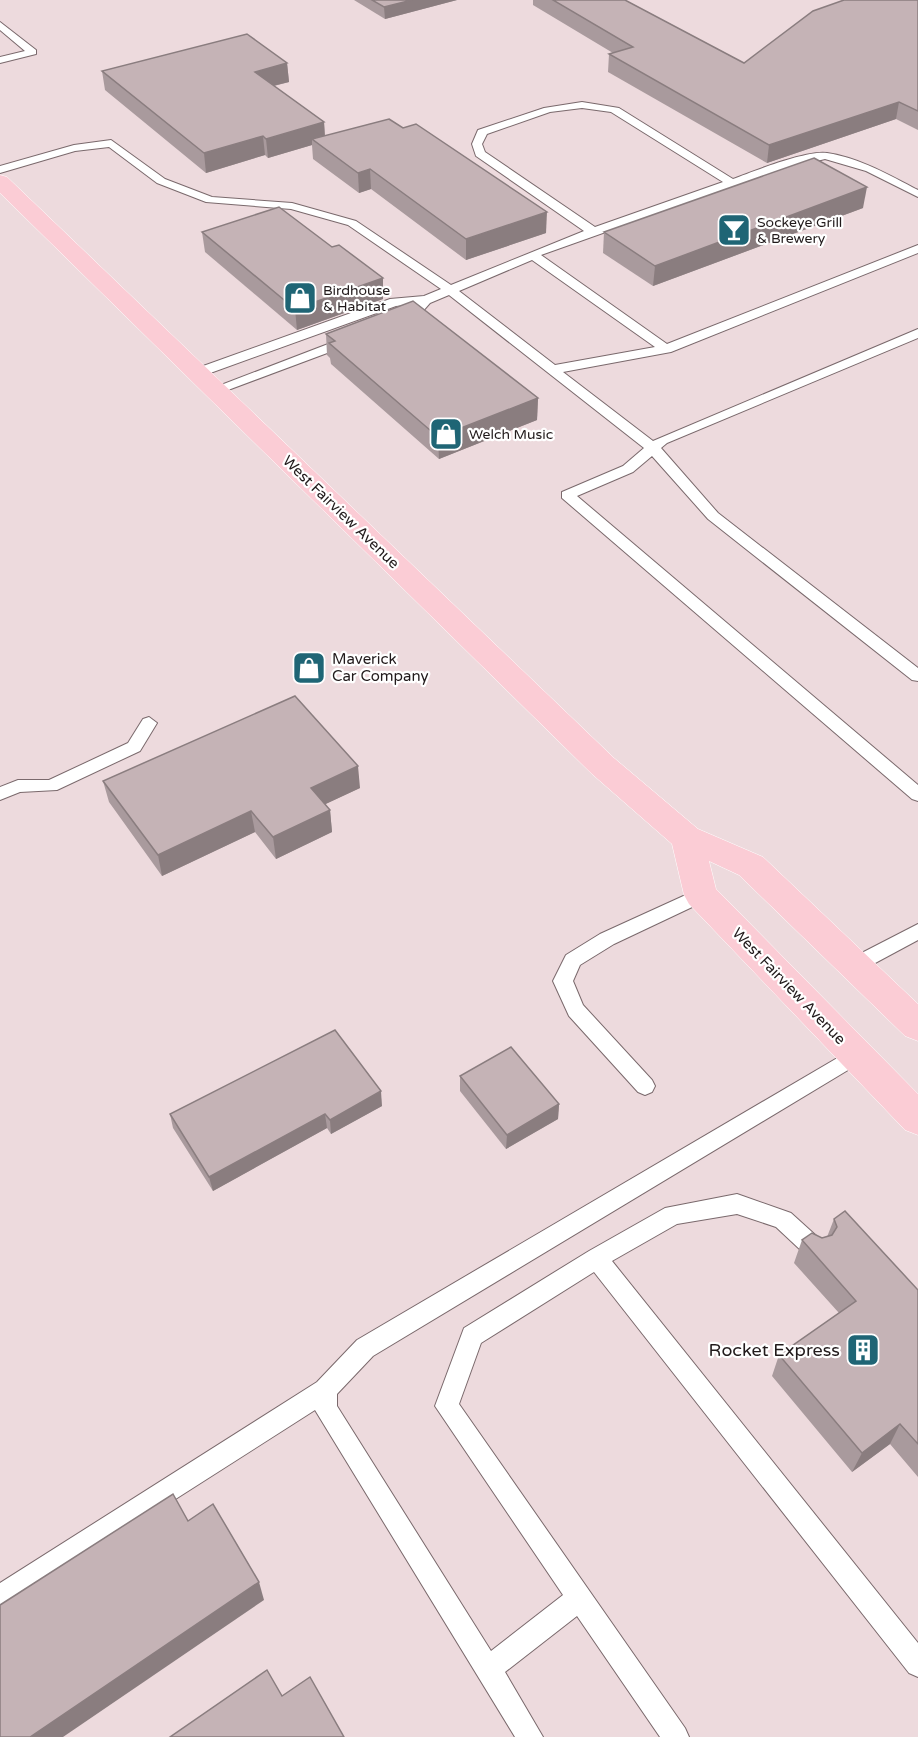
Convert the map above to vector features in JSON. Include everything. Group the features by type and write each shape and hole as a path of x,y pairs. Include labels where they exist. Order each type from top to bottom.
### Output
{"main road":[{"name":"West Fairview Avenue","path":"0,181 594,758 687,838 751,866 856,964 918,1026"},
{"path":"687,838 701,896"},
{"name":"West Fairview Avenue","path":"701,896 918,1119"}],"lane":[{"path":"0,25 32,52 0,60"},
{"path":"594,232 480,154 477,144 482,132 570,104 599,105 615,111 732,183"},
{"path":"0,170 75,148 111,143 161,181 210,200 292,206 352,223 450,290 653,448 713,516 918,676"},
{"path":"206,381 394,302 426,300 533,255 777,167 825,156 870,169 918,195"},
{"path":"552,370 666,349 918,249"},
{"path":"533,255 666,349"},
{"path":"412,316 426,300"},
{"path":"206,381 367,333"},
{"path":"918,333 662,440 628,469 567,495 918,795"},
{"path":"0,794 18,786 51,786 134,747 149,723"},
{"path":"645,1086 576,1010 563,981 573,960 607,939 701,896"},
{"path":"856,964 918,931"},
{"path":"0,1598 325,1390 364,1348 856,1055"},
{"path":"676,1737 447,1406 472,1336 597,1258 673,1215 737,1204 783,1220 814,1249"},
{"path":"597,1258 918,1664"},
{"path":"325,1390 326,1409 530,1737"},
{"path":"488,1669 579,1599"}],"building":[{"path":"372,0 412,0 384,7"},
{"path":"553,0 625,0 744,63 813,11 844,0 918,0 918,111 899,102 769,145 609,54 633,47"},
{"path":"247,34 287,63 255,72 324,122 266,139 263,136 204,153 102,71"},
{"path":"389,119 403,128 416,124 547,212 466,239 370,169 358,173 312,139"},
{"path":"814,158 867,187 655,266 604,232"},
{"path":"279,207 332,247 339,245 383,278 295,309 202,232"},
{"path":"413,301 538,398 438,437 329,343 335,341 326,334"},
{"path":"295,696 358,766 311,788 330,810 273,837 251,811 158,855 103,781"},
{"path":"335,1030 381,1091 330,1120 325,1114 209,1177 170,1114"},
{"path":"511,1047 559,1104 507,1135 460,1076"},
{"name":"Rocket Express","path":"845,1211 918,1290 918,1444 900,1424 862,1453 779,1355 856,1301 802,1240 812,1233 822,1238 832,1235 837,1227 834,1219"},
{"path":"173,1494 188,1521 213,1504 259,1582 30,1737 0,1737 0,1605"},
{"path":"267,1670 282,1696 310,1677 344,1737 170,1737"}],"place":[{"name":"Sockeye Grill & Brewery","path":"734,230"},
{"name":"Birdhouse & Habitat","path":"300,298"},
{"name":"Welch Music","path":"446,434"},
{"name":"Maverick Car Company","path":"309,668"},
{"name":"Rocket Express","path":"863,1350"}]}
